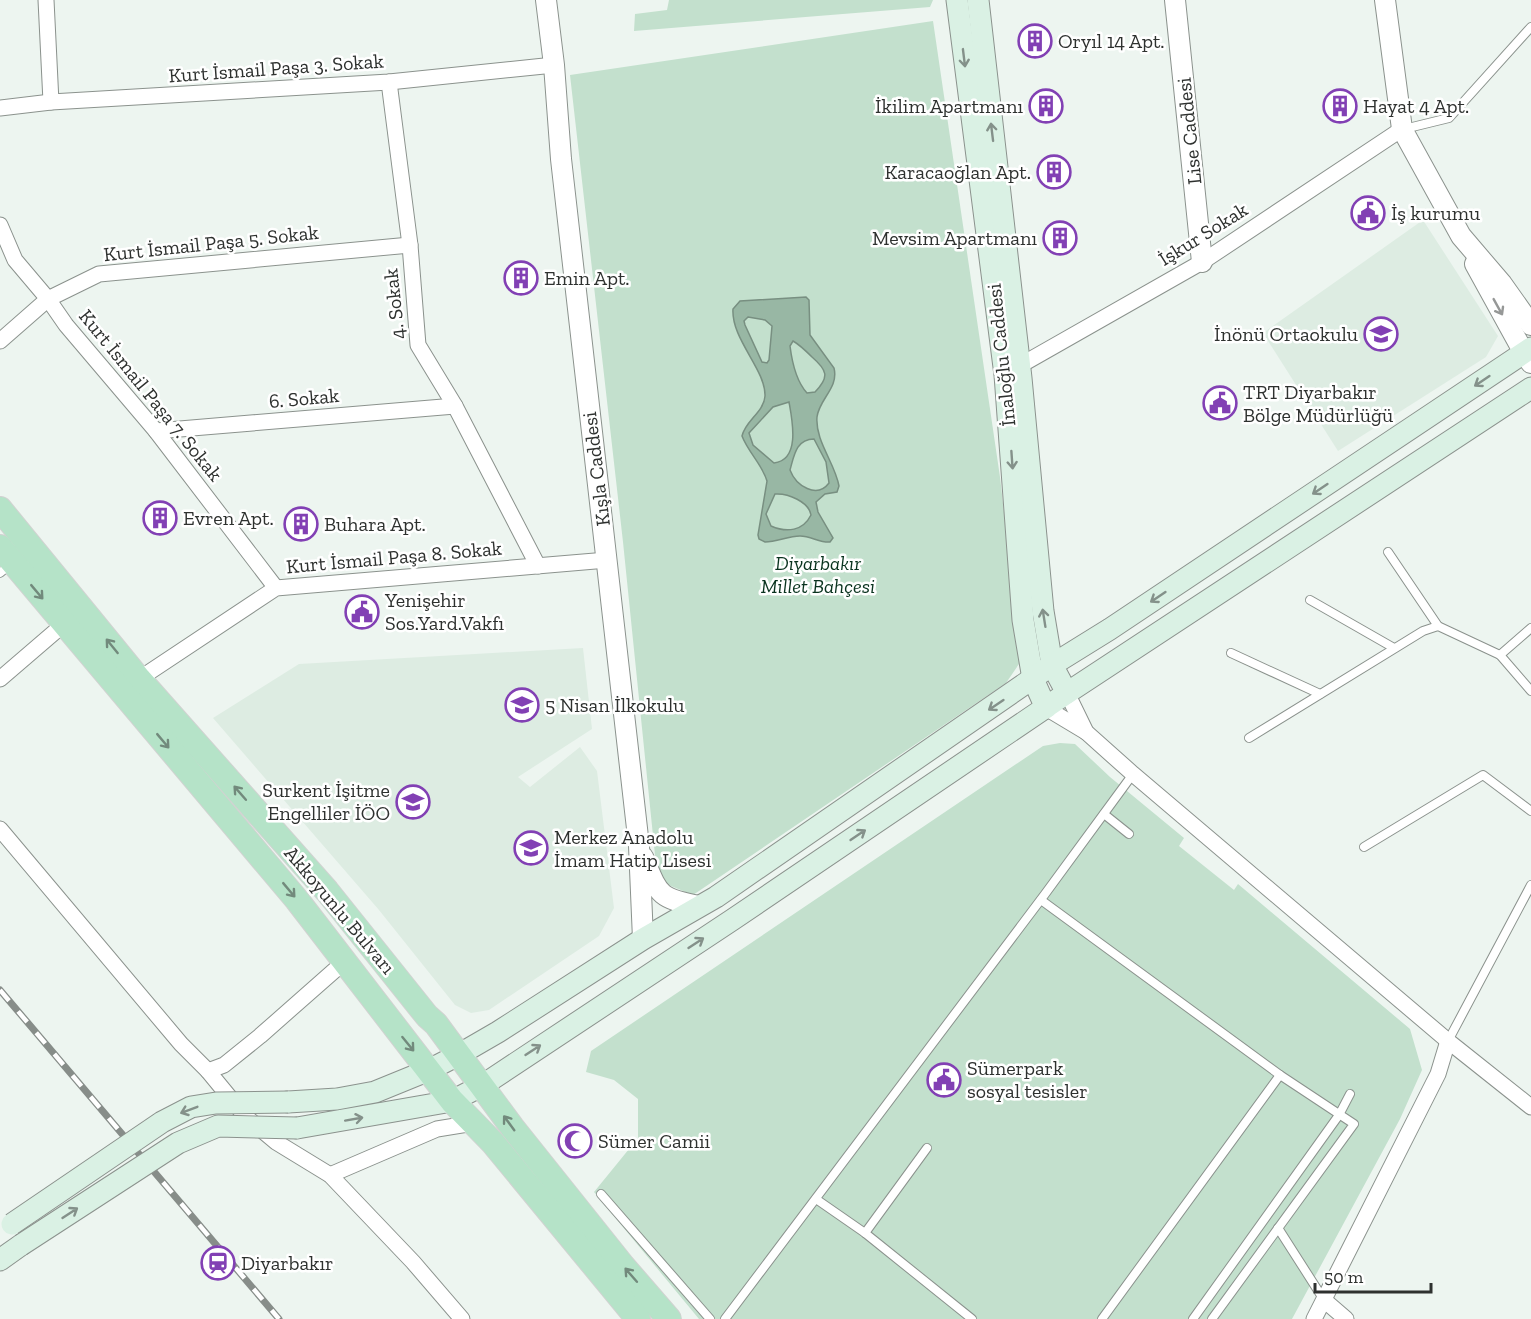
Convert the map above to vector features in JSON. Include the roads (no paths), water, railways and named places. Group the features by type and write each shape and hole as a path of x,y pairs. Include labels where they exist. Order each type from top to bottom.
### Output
{"main road":[{"name":"İnaloğlu Caddesi","path":"957,0 1005,375 1023,620 1034,679 1046,708"},
{"name":"İnaloğlu Caddesi","path":"978,0 1019,366 1043,611 1052,664 1067,693"},
{"path":"4,1227 162,1122 191,1107 216,1103 337,1099 375,1092 429,1070 498,1032 643,939 716,897 1034,679 1052,664 1529,355"},
{"path":"0,1260 178,1143 218,1126 297,1128 452,1101 483,1085 1067,693 1531,388"},
{"name":"Akkoyunlu Bulvarı","path":"0,509 139,679 327,891 459,1054 519,1136 623,1266 669,1319"},
{"name":"Akkoyunlu Bulvarı","path":"4,561 64,624 297,900 452,1101 474,1122 638,1319"}],"street":[{"path":"46,0 51,102"},
{"name":"Kışla Caddesi","path":"546,0 554,65 561,159 639,846 643,939"},
{"name":"Lise Caddesi","path":"1175,0 1202,262"},
{"path":"1385,0 1402,129 1461,236 1485,286 1529,355"},
{"name":"Kurt İsmail Paşa 3. Sokak","path":"0,108 51,102 389,82 554,65"},
{"name":"4. Sokak","path":"389,82 410,245 418,345 456,406 538,566"},
{"name":"İşkur Sokak","path":"1019,366 1202,262 1402,129"},
{"name":"Kurt İsmail Paşa 7. Sokak","path":"0,225 15,260 48,299 66,325 156,431 276,588"},
{"path":"1461,236 1502,284 1531,325"},
{"name":"Kurt İsmail Paşa 5. Sokak","path":"0,341 48,299 99,274 410,245"},
{"name":"6. Sokak","path":"156,431 456,406"},
{"name":"Kurt İsmail Paşa 8. Sokak","path":"139,679 276,588 607,560"},
{"path":"0,679 64,624"},
{"path":"1067,693 1086,732"},
{"path":"1046,708 1086,732 1448,1041 1531,1107"},
{"path":"0,830 245,1116 276,1142 330,1175 413,1262 462,1319"},
{"path":"639,846 657,890 674,901 699,906"},
{"path":"208,1071 224,1065 261,1036 344,962"},
{"path":"1314,1319 1438,1074 1448,1041"},
{"path":"330,1175 437,1129 474,1122"},
{"path":"0,1272 21,1245"},
{"path":"1324,1300 1346,1319"}],"lane":[{"path":"1402,129 1449,118 1531,27"},
{"path":"1388,552 1438,626 1500,655 1531,691"},
{"path":"1310,600 1394,648"},
{"path":"1249,738 1394,648 1423,631 1438,626"},
{"path":"1500,655 1531,628"},
{"path":"1231,653 1320,694"},
{"path":"725,1319 1041,900 1133,774"},
{"path":"1364,847 1483,775 1531,811"},
{"path":"1104,814 1129,834"},
{"path":"1448,1041 1531,885"},
{"path":"1041,900 1280,1075 1354,1124 1212,1319"},
{"path":"1102,1319 1280,1075"},
{"path":"1193,1319 1339,1115 1350,1094"},
{"path":"866,1233 927,1148"},
{"path":"602,1194 710,1319"},
{"path":"816,1199 866,1233 972,1319"},
{"path":"1278,1228 1324,1300"}],"railway":[{"path":"0,990 279,1319"}],"place":[{"name":"Oryıl 14 Apt.","path":"1035,41"},
{"name":"İkilim Apartmanı","path":"1046,106"},
{"name":"Hayat 4 Apt.","path":"1340,106"},
{"name":"Karacaoğlan Apt.","path":"1054,172"},
{"name":"İş kurumu","path":"1368,213"},
{"name":"Mevsim Apartmanı","path":"1060,238"},
{"name":"Emin Apt.","path":"521,278"},
{"name":"İnönü Ortaokulu","path":"1381,334"},
{"name":"TRT Diyarbakır Bölge Müdürlüğü","path":"1220,403"},
{"name":"Evren Apt.","path":"160,518"},
{"name":"Buhara Apt.","path":"301,524"},
{"name":"Yenişehir Sos.Yard.Vakfı","path":"362,612"},
{"name":"5 Nisan İlkokulu","path":"522,705"},
{"name":"Surkent İşitme Engelliler İÖO","path":"413,802"},
{"name":"Merkez Anadolu İmam Hatip Lisesi","path":"531,848"},
{"name":"Sümerpark sosyal tesisler","path":"944,1080"},
{"name":"Sümer Camii","path":"575,1141"},
{"name":"Diyarbakır","path":"218,1263"}],"park label":[{"name":"Diyarbakır Millet Bahçesi","path":"818,574"}]}
